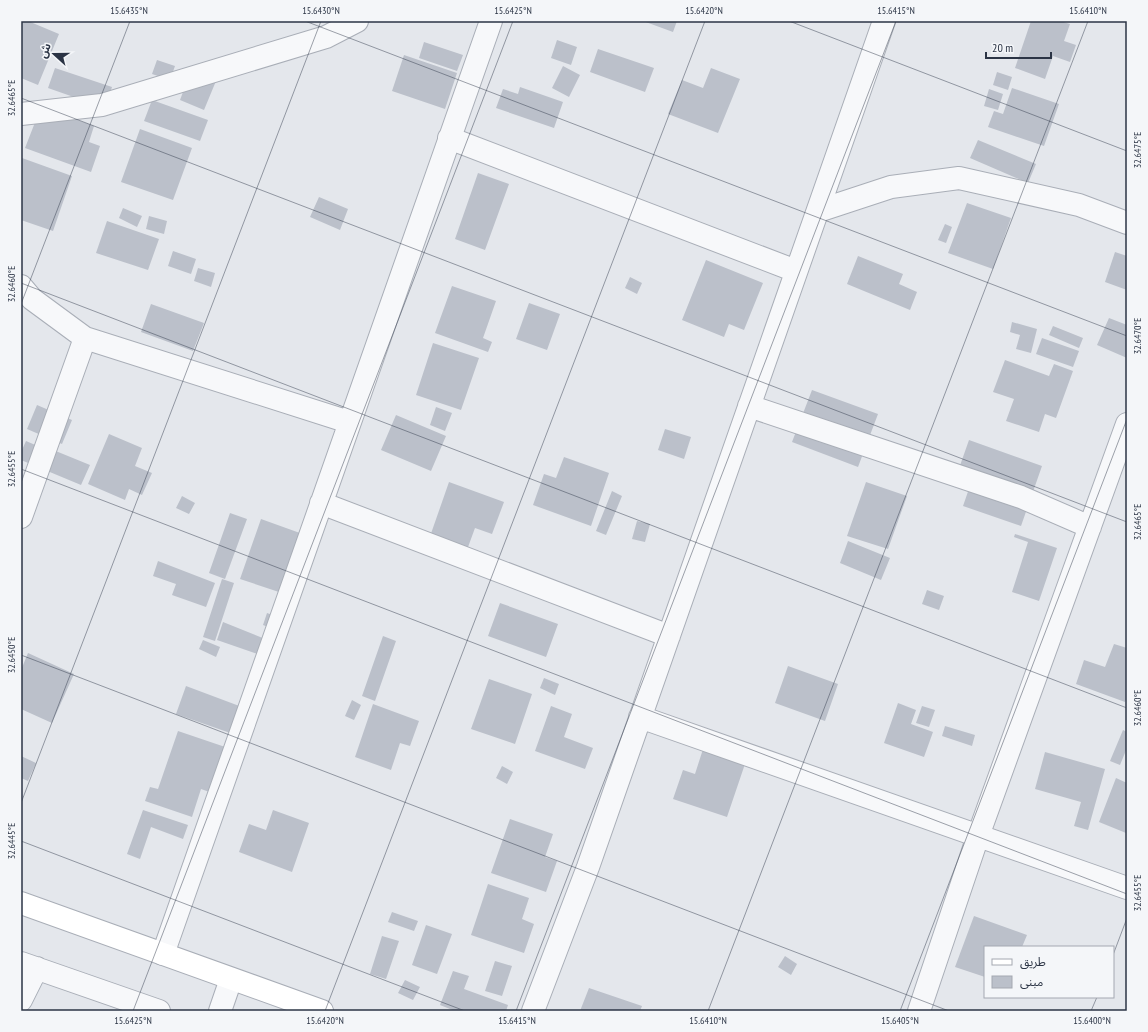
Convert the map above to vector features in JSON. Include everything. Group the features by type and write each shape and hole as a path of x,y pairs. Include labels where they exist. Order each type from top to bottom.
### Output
{"street":[{"path":"21,114 102,105 326,37 357,21"},
{"path":"163,954 490,21"},
{"path":"533,1011 588,866 884,21"},
{"path":"449,138 796,271"},
{"path":"818,211 891,187 959,178 1079,205 1127,223"},
{"path":"21,286 32,300 86,338 349,422"},
{"path":"21,518 86,338"},
{"path":"749,406 1021,497 1090,527"},
{"path":"919,1011 978,836 1127,424"},
{"path":"321,503 669,636"},
{"path":"640,717 1127,888"},
{"path":"21,903 322,1011"},
{"path":"21,1000 29,966 159,1011"},
{"path":"220,1011 231,979"}],"building":[{"path":"21,21 28,21 59,34 38,85 21,78"},
{"path":"643,21 677,21 673,32"},
{"path":"1031,21 1060,21 1070,24 1064,41 1076,45 1070,62 1053,56 1045,79 1015,68"},
{"path":"557,40 577,47 571,65 551,58"},
{"path":"424,42 463,55 457,71 419,58"},
{"path":"598,49 654,68 645,92 590,72"},
{"path":"404,55 457,73 445,109 392,91"},
{"path":"157,60 175,66 170,80 152,74"},
{"path":"563,66 580,75 569,97 552,88"},
{"path":"55,68 112,87 105,108 48,88"},
{"path":"185,68 216,81 204,110 180,100 186,84 179,81"},
{"path":"711,68 740,79 718,133 668,114 682,80 703,88"},
{"path":"997,72 1012,77 1008,90 993,85"},
{"path":"520,87 563,102 554,128 496,108 503,89 518,94"},
{"path":"1012,88 1059,104 1044,146 988,127 994,111 1003,114"},
{"path":"989,89 1003,94 998,110 984,106"},
{"path":"152,100 208,120 200,141 144,121"},
{"path":"41,107 94,126 89,142 100,146 91,172 25,148"},
{"path":"140,129 192,148 173,200 121,182"},
{"path":"978,140 1036,164 1028,183 970,158"},
{"path":"22,158 72,176 53,231 21,220"},
{"path":"478,173 509,184 485,250 455,239"},
{"path":"319,197 348,209 340,230 310,217"},
{"path":"967,203 1011,218 993,269 948,253"},
{"path":"123,208 142,216 137,227 119,218"},
{"path":"149,216 167,221 164,234 146,229"},
{"path":"107,221 159,239 148,270 96,253"},
{"path":"945,224 952,227 946,243 938,240"},
{"path":"173,251 196,259 191,274 168,266"},
{"path":"1115,252 1127,256 1127,290 1105,282"},
{"path":"858,256 903,274 899,284 917,292 910,310 847,284"},
{"path":"706,260 763,283 744,330 729,324 724,337 682,320"},
{"path":"198,268 215,273 211,287 194,281"},
{"path":"630,277 642,283 637,294 625,288"},
{"path":"452,286 496,301 483,338 492,342 488,352 435,333"},
{"path":"529,303 560,314 547,350 516,339"},
{"path":"151,304 204,323 193,351 141,332"},
{"path":"1109,318 1127,325 1127,358 1097,345"},
{"path":"1012,322 1037,329 1031,353 1016,349 1020,335 1010,332"},
{"path":"1053,326 1083,338 1079,348 1049,335"},
{"path":"1042,338 1079,351 1073,367 1036,354"},
{"path":"433,343 479,358 461,410 416,395"},
{"path":"1005,360 1049,376 1054,364 1073,371 1056,418 1045,414 1039,432 1006,421 1014,399 993,392"},
{"path":"812,390 878,414 858,467 792,442"},
{"path":"37,405 72,420 62,444 27,429"},
{"path":"436,407 452,413 445,431 430,425"},
{"path":"396,415 446,436 431,471 381,450"},
{"path":"665,429 691,437 684,459 658,450"},
{"path":"109,434 142,448 135,466 152,473 142,495 129,489 125,500 88,484"},
{"path":"969,440 1042,466 1021,526 963,506 972,480 957,474"},
{"path":"26,441 40,447 41,445 90,465 81,485 21,460 21,452"},
{"path":"564,457 609,473 591,526 533,505 544,474 556,478"},
{"path":"449,482 504,502 492,534 475,528 464,558 427,545"},
{"path":"866,482 907,496 888,549 847,536"},
{"path":"612,491 622,496 606,535 596,531"},
{"path":"182,496 195,503 189,514 176,508"},
{"path":"230,513 247,519 225,579 209,573"},
{"path":"261,519 311,537 291,596 240,579"},
{"path":"637,521 650,524 645,542 632,539"},
{"path":"1015,534 1057,548 1039,601 1012,592 1028,542 1014,537"},
{"path":"848,541 890,558 881,580 840,563"},
{"path":"158,561 215,583 206,607 172,595 176,584 153,576"},
{"path":"222,579 234,583 215,641 203,637"},
{"path":"927,590 944,596 939,610 922,604"},
{"path":"500,603 558,624 546,657 488,636"},
{"path":"267,613 286,620 281,632 263,625"},
{"path":"223,622 275,643 269,658 217,640"},
{"path":"383,636 396,641 375,701 362,696"},
{"path":"203,640 220,647 216,657 199,649"},
{"path":"1114,644 1127,648 1127,697 1125,702 1076,684 1084,660 1105,667"},
{"path":"28,653 74,674 52,723 21,709 21,670"},
{"path":"788,666 838,684 825,721 775,703"},
{"path":"544,678 559,684 555,695 540,688"},
{"path":"489,679 532,694 515,744 471,729"},
{"path":"186,686 242,707 233,734 176,714"},
{"path":"352,700 361,705 354,720 345,716"},
{"path":"898,703 916,710 911,724 933,732 924,757 884,743"},
{"path":"373,704 419,721 410,746 400,743 391,770 355,757"},
{"path":"551,706 572,714 564,737 593,748 585,769 535,751"},
{"path":"922,706 935,710 929,727 916,723"},
{"path":"945,726 975,735 972,746 942,736"},
{"path":"1123,730 1127,732 1127,748 1120,765 1110,761"},
{"path":"178,731 234,750 218,795 201,789 192,817 145,801 150,787 158,789"},
{"path":"704,746 746,761 727,817 673,799 683,770 695,774"},
{"path":"1045,752 1105,769 1088,830 1074,826 1081,802 1035,789"},
{"path":"21,756 36,763 28,781 21,778"},
{"path":"502,766 513,772 507,784 496,778"},
{"path":"1116,778 1127,783 1126,833 1099,822"},
{"path":"143,810 188,825 183,839 151,827 140,859 127,854"},
{"path":"273,810 309,823 292,872 239,852 249,824 266,830"},
{"path":"510,819 553,834 545,857 557,861 546,892 491,873"},
{"path":"488,884 529,898 522,919 534,924 524,953 471,935"},
{"path":"392,912 418,921 414,931 388,922"},
{"path":"974,916 1027,935 1022,946 984,946 984,977 955,967"},
{"path":"426,925 452,934 437,974 412,965"},
{"path":"382,936 399,941 386,979 370,974"},
{"path":"785,956 797,964 791,975 778,967"},
{"path":"495,961 512,966 502,996 485,991"},
{"path":"453,971 469,976 464,989 508,1005 506,1011 455,1011 440,1005"},
{"path":"405,980 420,987 413,1000 398,993"},
{"path":"589,988 642,1006 640,1011 580,1011"}]}
